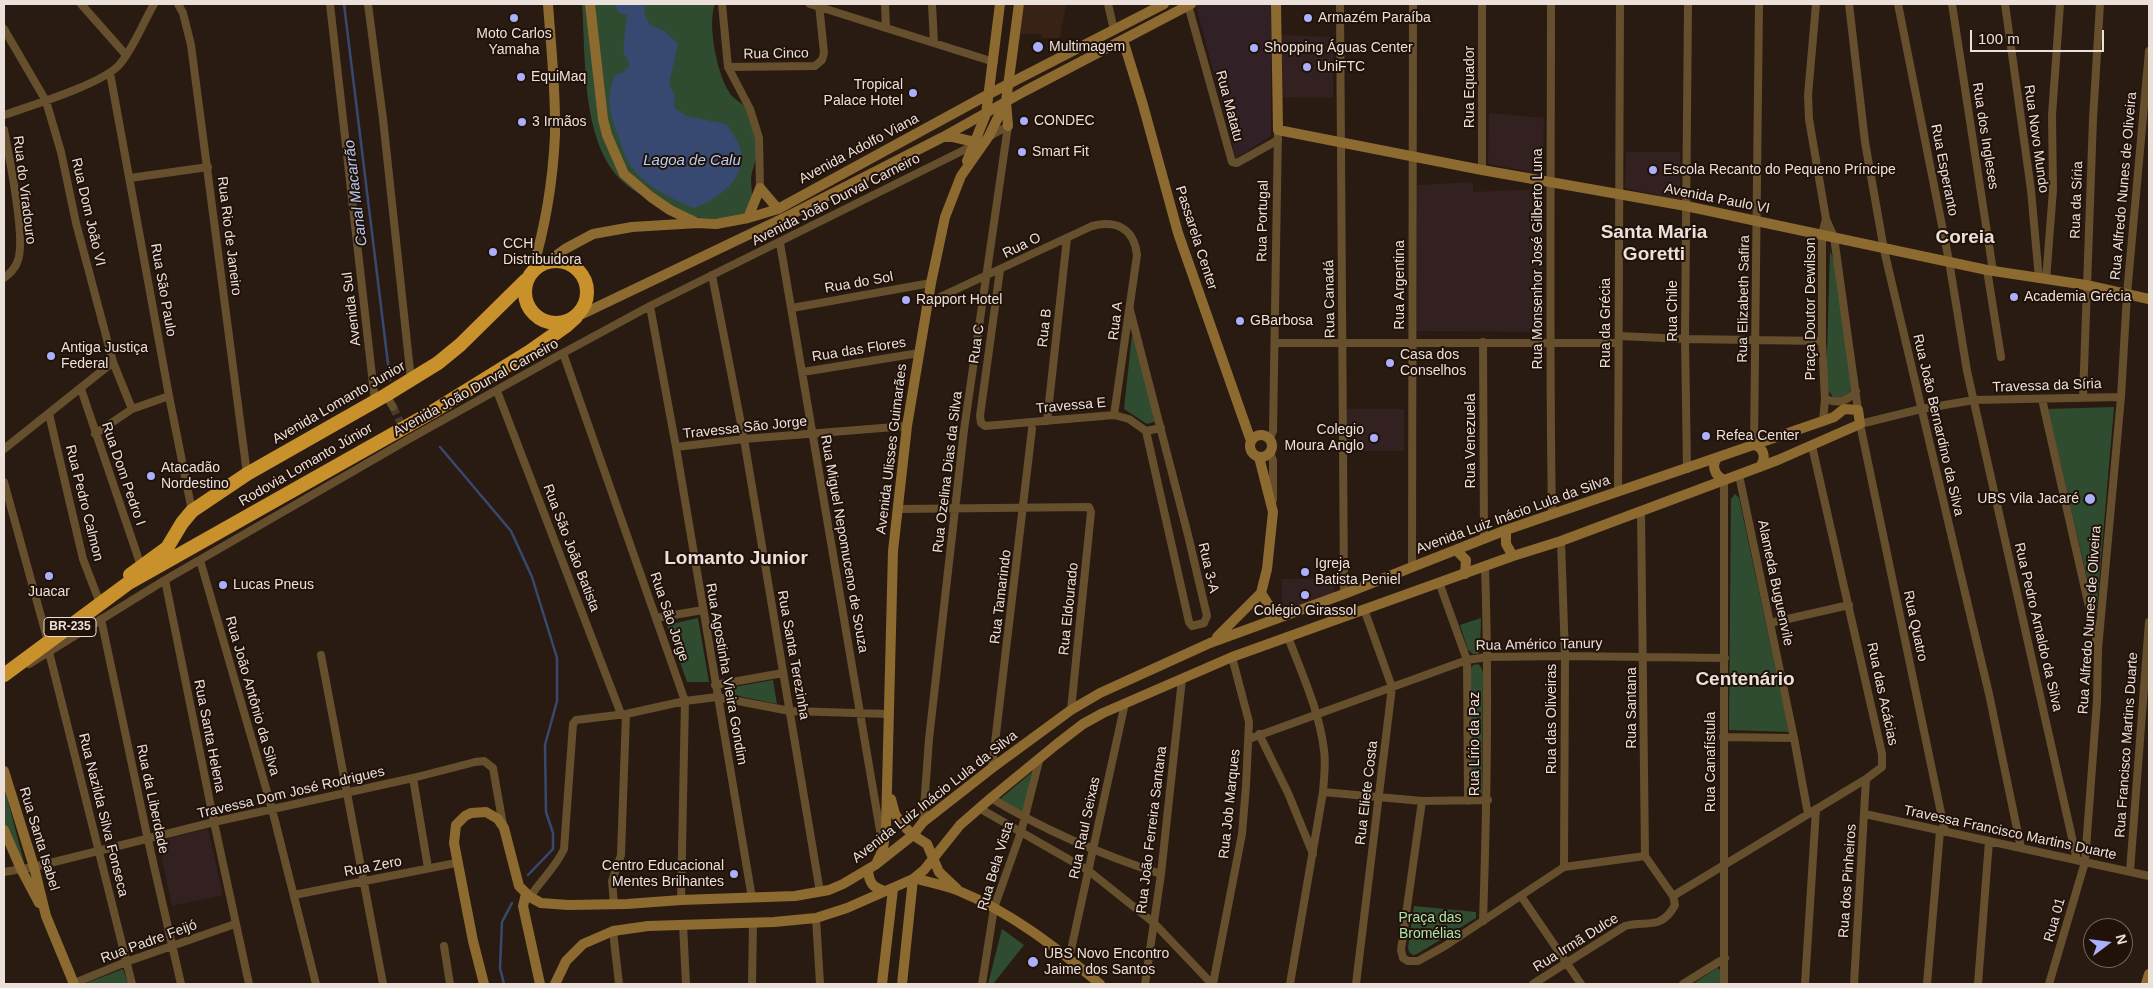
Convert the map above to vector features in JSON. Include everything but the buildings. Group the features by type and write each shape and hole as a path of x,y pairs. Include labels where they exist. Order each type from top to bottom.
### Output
{"highway":[{"path":"550,260 561,260 571,264 580,271 585,280 586,300 582,309 576,317 567,322 557,324 538,318 531,311 526,302 524,291 529,276 540,264 550,260"},
{"name":"Avenida Lomanto Junior","path":"167,548 182,523 192,511 247,474 385,402 411,380 438,363 460,345 529,276"},
{"name":"Rodovia Lomanto Júnior","path":"7,673 127,584 432,412 529,352 576,317"},
{"name":"Rodovia Lomanto Júnior","path":"7,673 48,645 98,598 167,548"}],"street":[{"path":"81,4 126,55"},
{"path":"4,116 46,101 110,73 126,55 154,4"},
{"name":"Rua Rio de Janeiro","path":"178,4 188,30 208,167 247,474"},
{"name":"Avenida Sul","path":"330,4 385,402"},
{"path":"368,4 394,218 411,380"},
{"path":"529,276 551,178 554,135 548,4"},
{"path":"590,4 603,119 607,135 624,174 670,210 698,223"},
{"path":"722,4 728,67 755,122 760,152 760,188 748,218"},
{"path":"810,4 819,5 994,62 999,69 1004,70 1011,65"},
{"path":"885,4 886,28"},
{"path":"932,4 934,43"},
{"path":"961,176 986,114 1000,4"},
{"path":"1008,126 1006,101 1019,4"},
{"path":"1108,4 1114,30"},
{"name":"Avenida Adolfo Viana","path":"550,260 592,234 632,227 698,223 716,224 748,218 778,209 989,94 1164,4"},
{"name":"Avenida Adolfo Viana","path":"630,292 680,266 792,214 943,137 1006,101 1189,4"},
{"name":"Rua Matatu","path":"1189,4 1232,162 1237,163 1278,135"},
{"name":"Rua Portugal","path":"1270,438 1273,431 1278,135 1276,4"},
{"name":"Rua Canadá","path":"1340,4 1344,594"},
{"name":"Rua Argentina","path":"1412,567 1413,4"},
{"name":"Rua Equador","path":"1482,4 1482,170"},
{"name":"Rua Monsenhor José Gilberto Luna","path":"1551,4 1549,343 1552,515"},
{"name":"Rua da Grécia","path":"1618,492 1620,4"},
{"name":"Rua Chile","path":"1687,469 1686,206 1688,4"},
{"name":"Rua Elizabeth Safira","path":"1754,445 1760,4"},
{"path":"1816,4 1808,95 1809,119 1826,219"},
{"name":"Rua João Bernardino da Silva","path":"1848,4 1865,142 1884,250 1989,694 2021,848"},
{"name":"Rua Esperanto","path":"1898,4 1949,261 1974,400"},
{"name":"Rua dos Ingleses","path":"1952,4 2002,357"},
{"name":"Rua Novo Mundo","path":"2004,4 2043,280"},
{"path":"2043,280 2053,190 2052,115 2060,4"},
{"name":"Rua da Síria","path":"2084,397 2086,285 2100,4"},
{"name":"Rua Cinco","path":"728,67 815,66 822,60 824,53 819,5"},
{"name":"Rua Dom João VI","path":"4,29 46,101 61,152 76,223 113,362 132,409"},
{"name":"Passarela Center","path":"1123,40 1178,232 1251,441"},
{"name":"Rua Alfredo Nunes de Oliveira","path":"2081,861 2121,397 2127,294 2149,51"},
{"name":"Rua São Paulo","path":"110,73 192,511"},
{"name":"Avenida Ulisses Guimarães","path":"888,780 893,554 907,426 919,353 945,217 961,176 989,136 1006,101"},
{"name":"Avenida João Durval Carneiro","path":"48,645 101,618 409,439 650,306 780,243 1008,126"},
{"name":"Rua Ozelina Dias da Silva","path":"923,822 929,739 957,507 964,430 1008,126"},
{"name":"Rua do Viradouro","path":"4,130 12,167 21,248 19,259 4,278"},
{"name":"Avenida Paulo VI","path":"1278,135 1340,140 1482,170 1686,206 1822,234 1884,250 1949,261 1990,271 2086,285 2149,299"},
{"path":"943,137 954,137 974,144"},
{"path":"130,178 208,167"},
{"path":"760,188 778,209"},
{"name":"Praça Doutor Dewilson","path":"1823,421 1825,399 1822,341 1822,234 1826,219"},
{"name":"Praça Doutor Dewilson","path":"1826,219 1834,237 1858,410"},
{"name":"Rua O","path":"928,303 985,278 1092,226 1105,223 1118,225 1127,232"},
{"name":"Rua A","path":"1114,415 1137,255 1133,239 1127,232"},
{"name":"Rua B","path":"1047,421 1067,238"},
{"name":"Rua Miguel Nepomuceno de Souza","path":"780,243 883,849"},
{"name":"Rua C","path":"980,421 1000,270"},
{"name":"Rua Santa Terezinha","path":"712,275 744,439 820,892"},
{"name":"Rua do Sol","path":"792,308 931,284"},
{"name":"Rodovia Lomanto Júnior","path":"576,317 630,292"},
{"name":"Rua Agostinha Vieira Gondim","path":"650,306 676,447 752,898"},
{"name":"Rua 3-A","path":"1130,310 1207,616 1204,624 1199,626 1192,626 1189,622 1146,431"},
{"path":"1275,343 1549,343 1619,339 1822,341"},
{"name":"Rua Venezuela","path":"1482,342 1484,539"},
{"name":"Rua das Flores","path":"803,372 919,353"},
{"name":"Rua São Jorge","path":"563,354 685,701 681,900"},
{"path":"4,449 113,362"},
{"name":"Rua Dom Pedro I","path":"81,389 141,566"},
{"name":"Rua São João Batista","path":"497,391 624,714 621,855 612,881 614,904"},
{"name":"Praça Doutor Dewilson","path":"1825,399 1841,402 1849,399 1856,391"},
{"path":"95,434 132,409 169,396"},
{"name":"Travessa da Síria","path":"1974,400 2121,397"},
{"path":"555,984 566,961 583,944 613,931 683,924 753,923 816,918 847,908 914,878 932,860 960,826 979,808 1083,724 1125,703 1232,657 1513,556 1561,541 1760,467 1860,424 1921,408 1974,400"},
{"name":"Rua Pedro Arnaldo da Silva","path":"1974,400 2081,861"},
{"path":"2042,400 2098,649"},
{"name":"Avenida Luiz Inácio Lula da Silva","path":"526,894 541,903 553,905 614,904 794,896 820,892 843,884 871,868 913,835 923,822 992,768 1071,710 1100,693 1210,643 1344,594 1506,530 1823,421 1834,417 1844,409 1858,410"},
{"path":"1858,410 1860,424"},
{"name":"Rua Pedro Calmon","path":"49,414 83,559 98,598"},
{"name":"Travessa E","path":"980,421 985,426 1114,415 1129,419 1146,431"},
{"name":"Rua Quatro","path":"1860,424 1943,831 1927,984"},
{"name":"Travessa São Jorge","path":"676,447 744,439 907,426"},
{"path":"1146,431 1160,428"},
{"name":"Rua Tamarindo","path":"992,768 1032,429"},
{"path":"405,431 409,439"},
{"path":"1258,435 1270,438 1273,446 1268,456 1260,457 1253,454 1251,441 1258,435"},
{"path":"1754,445 1758,446 1763,452 1764,460 1760,467"},
{"name":"Rua das Acácias","path":"1673,896 1866,779 1882,766 1883,758 1812,446"},
{"path":"1210,643 1229,627 1261,593 1270,549 1273,512 1274,460 1270,453"},
{"path":"1260,457 1273,512"},
{"path":"1717,458 1714,463 1714,470 1724,480"},
{"name":"Alameda Buguenvile","path":"1739,474 1808,814"},
{"name":"Rua Canafístula","path":"1724,480 1724,984"},
{"name":"Rua Nazilda Silva Fonseca","path":"4,482 6,500 48,645 132,984"},
{"path":"898,509 1024,507"},
{"name":"Rua Eldourado","path":"1024,507 1088,507 1091,510 1071,710"},
{"name":"Rua Santana","path":"1641,511 1645,856"},
{"path":"1506,530 1506,544 1513,556"},
{"name":"Rua das Oliveiras","path":"1561,541 1565,656 1564,867"},
{"path":"1456,550 1466,560 1465,574"},
{"name":"Rua João Antônio da Silva","path":"200,560 272,809 316,984"},
{"name":"Rua Lírio da Paz","path":"1484,921 1488,800 1488,657 1485,566"},
{"name":"Rua Santa Helena","path":"165,580 249,984"},
{"path":"1440,582 1467,660 1468,801"},
{"path":"1261,593 1277,618"},
{"path":"1770,623 1849,605"},
{"name":"Rua Eliete Costa","path":"1356,984 1392,687 1364,609"},
{"path":"656,618 703,610"},
{"name":"Rua da Liberdade","path":"101,618 181,984"},
{"name":"Rua Francisco Martins Duarte","path":"2130,871 2149,622"},
{"path":"1288,637 1317,714 1324,751 1323,792 1290,984"},
{"path":"321,656 383,984"},
{"name":"Rua Américo Tanury","path":"1248,739 1467,660 1488,657 1565,656 1725,658"},
{"name":"Rua Job Marques","path":"1213,984 1242,834 1249,722 1246,703 1232,657"},
{"path":"716,685 783,673"},
{"name":"Rua João Ferreira Santana","path":"1146,984 1161,874 1182,679"},
{"path":"540,984 523,906 526,894 560,858 564,850 573,724 579,720 717,697 790,711 889,714"},
{"name":"Rua Raul Seixas","path":"1069,958 1125,703"},
{"path":"1259,734 1288,793 1312,854"},
{"path":"1723,737 1794,738"},
{"name":"Rua Bela Vista","path":"982,984 994,908 1021,832 1040,757"},
{"name":"Travessa Dom José Rodrigues","path":"21,869 475,762 490,764 492,768 504,828"},
{"name":"Rua Santa Isabel","path":"4,771 34,867 46,916"},
{"path":"413,778 428,868"},
{"name":"Rua dos Pinheiros","path":"1854,984 1866,779"},
{"path":"888,780 883,849 871,868 871,883 876,888 889,890"},
{"path":"888,780 895,814 913,835 927,844 932,860 939,872 959,891"},
{"path":"1323,792 1422,801 1488,800"},
{"path":"991,798 1024,818 1113,858 1161,874"},
{"path":"1422,801 1401,950 1408,962 1418,961 1484,921 1564,867 1645,856 1673,896"},
{"path":"979,808 1089,871 1154,923 1213,984"},
{"path":"1805,984 1816,809"},
{"path":"484,984 456,863 454,844 455,831 459,821 476,811 486,812 498,819 504,828 515,874 526,894"},
{"name":"Travessa Francisco Martins Duarte","path":"1865,814 2149,876"},
{"name":"Rua Santa Isabel","path":"4,830 21,869 46,916 73,984"},
{"path":"1978,984 1989,841"},
{"name":"Rua 01","path":"2049,984 2081,861"},
{"name":"Rua Zero","path":"294,895 456,863"},
{"path":"4,872 21,869"},
{"path":"914,878 959,891 994,908 1069,958 1100,984"},
{"path":"902,984 914,878"},
{"path":"882,984 889,890"},
{"path":"1521,896 1581,984"},
{"name":"Rua Irmã Dulce","path":"1534,984 1625,926 1632,924 1647,925 1664,917 1675,905 1673,896"},
{"path":"816,918 820,984"},
{"path":"752,984 753,923"},
{"name":"Rua Padre Feijó","path":"73,984 126,962 235,924"},
{"path":"683,924 686,984"},
{"path":"613,931 619,984"},
{"path":"444,946 450,984"},
{"path":"1683,984 1725,958"},
{"path":"2146,984 2149,974"}],"shaded area":[{"path":"1025,4 1066,4 1060,38 1042,38 1041,34 1019,34"},
{"name":"Shopping Águas Center","path":"1271,4 1271,136 1236,158 1196,5"},
{"name":"UniFTC","path":"1281,35 1333,37 1333,98 1281,97"},
{"path":"1489,113 1544,118 1543,174 1488,164"},
{"name":"Escola Recanto do Pequeno Príncipe","path":"1626,152 1680,152 1680,200 1625,188"},
{"path":"1473,182 1473,192 1543,189 1543,332 1417,331 1417,185"},
{"name":"Colegio Moura Anglo","path":"1345,409 1404,409 1404,451 1345,451"},
{"name":"Colégio Girassol","path":"1282,579 1334,579 1334,593 1282,611"},
{"path":"208,829 223,895 172,906 158,841"}],"green space":[{"path":"582,4 715,4 712,24 717,61 731,95 749,113 756,139 757,154 751,177 752,203 751,207 744,214 722,219 687,215 641,195 619,178 607,161 598,141 592,119 585,72"},
{"path":"1830,251 1836,266 1853,387 1844,397 1835,400 1826,387"},
{"path":"1132,334 1157,421 1147,424 1124,409"},
{"path":"2114,407 2096,617 2048,409"},
{"path":"1735,494 1739,498 1789,732 1729,730 1731,499"},
{"path":"698,618 709,682 687,682 667,625"},
{"path":"1481,618 1480,651 1478,654 1473,654 1468,650 1460,625"},
{"path":"1478,664 1483,673 1482,794 1476,797 1473,796 1471,791 1471,668 1473,665"},
{"path":"773,680 777,704 729,694 728,688"},
{"path":"1032,772 1023,813 1000,799"},
{"path":"4,786 25,866 22,867 4,824"},
{"name":"Praça das Bromélias","path":"1414,906 1476,912 1476,918 1413,955 1409,952 1408,947"},
{"path":"1002,929 1024,945 993,984 988,984"},
{"path":"1717,968 1721,970 1720,984 1693,984"},
{"path":"123,969 128,984 84,984"}],"water":[{"name":"Lagoa de Calu","path":"615,4 645,4 644,13 649,24 664,31 678,44 669,84 675,96 674,107 686,116 726,124 739,144 741,162 734,180 720,194 694,208 665,195 646,182 631,167 626,158 612,117 610,104 610,90 615,75 624,72 629,66 628,59 624,55 627,15 618,12"}],"waterway":[{"name":"Canal Macarrão","path":"344,4 390,380"},
{"name":"Canal Macarrão","path":"440,447 511,531 532,577 557,658 557,701 545,745 546,812 553,833 553,849 528,875"},
{"name":"Canal Macarrão","path":"504,984 500,968 502,922 512,903"}],"tunnel":[{"path":"393,407 404,430"}],"place":[{"name":"Moto Carlos Yamaha","path":"514,18"},
{"name":"Armazém Paraíba","path":"1308,18"},
{"name":"Multimagem","path":"1038,47"},
{"name":"Shopping Águas Center","path":"1254,48"},
{"name":"UniFTC","path":"1307,67"},
{"name":"EquiMaq","path":"521,77"},
{"name":"Tropical Palace Hotel","path":"913,93"},
{"name":"CONDEC","path":"1024,121"},
{"name":"3 Irmãos","path":"522,122"},
{"name":"Smart Fit","path":"1022,152"},
{"name":"Escola Recanto do Pequeno Príncipe","path":"1653,170"},
{"name":"CCH Distribuidora","path":"493,252"},
{"name":"Academia Grécia","path":"2014,297"},
{"name":"Rapport Hotel","path":"906,300"},
{"name":"GBarbosa","path":"1240,321"},
{"name":"Antiga Justiça Federal","path":"51,356"},
{"name":"Casa dos Conselhos","path":"1390,363"},
{"name":"Refea Center","path":"1706,436"},
{"name":"Colegio Moura Anglo","path":"1374,438"},
{"name":"Atacadão Nordestino","path":"151,476"},
{"name":"UBS Vila Jacaré","path":"2090,499"},
{"name":"Igreja Batista Peniel","path":"1305,572"},
{"name":"Juacar","path":"49,576"},
{"name":"Lucas Pneus","path":"223,585"},
{"name":"Colégio Girassol","path":"1305,595"},
{"name":"Centro Educacional Mentes Brilhantes","path":"734,874"},
{"name":"UBS Novo Encontro Jaime dos Santos","path":"1033,962"}],"district":[{"name":"Coreia","path":"1965,238"},
{"name":"Santa Maria Goretti","path":"1654,244"},
{"name":"Lomanto Junior","path":"736,559"},
{"name":"Centenário","path":"1745,680"}]}
